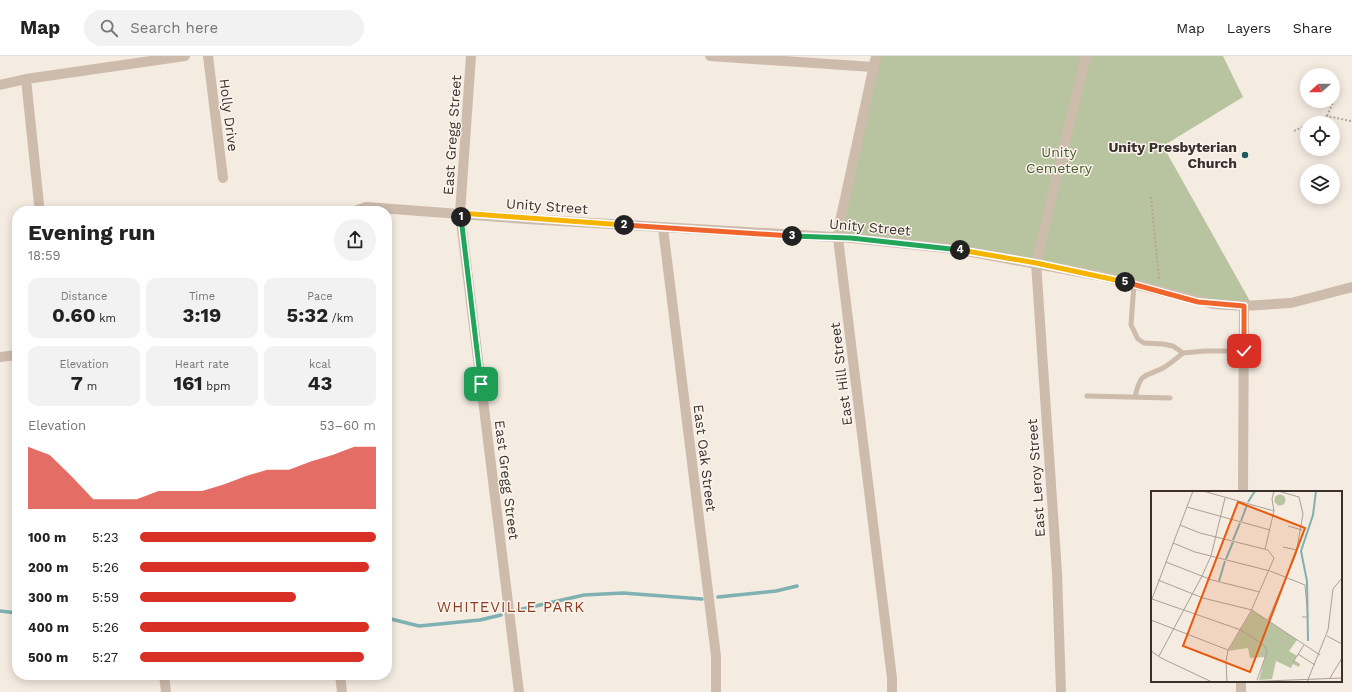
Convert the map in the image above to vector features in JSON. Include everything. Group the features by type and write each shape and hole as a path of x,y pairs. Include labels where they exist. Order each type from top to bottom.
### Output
{"street":[{"path":"0,85 26,79 185,56"},
{"name":"Holly Drive","path":"208,56 223,178"},
{"name":"East Gregg Street","path":"471,56 460,213 519,692"},
{"path":"710,56 873,67"},
{"name":"East Hill Street","path":"876,56 838,238 892,678 892,692"},
{"name":"East Leroy Street","path":"1061,692 1057,573 1036,263 1086,56"},
{"path":"26,79 39,204"},
{"name":"Unity Street","path":"392,209 663,228 838,238 955,249 1036,263 1134,284 1205,303 1244,306 1291,303 1352,287"},
{"name":"East Oak Street","path":"663,228 716,656 716,692"},
{"path":"1243,491 1244,306"},
{"path":"0,357 12,356"},
{"path":"165,680 166,692"},
{"path":"341,680 342,692"}],"lane":[{"path":"1134,284 1131,325 1138,339 1144,343 1173,346 1184,353"},
{"path":"1136,397 1138,385 1145,374 1163,368 1184,353 1205,351 1244,351"},
{"path":"1087,396 1170,398"}],"path":[{"path":"1327,116 1331,108"},
{"path":"1340,119 1351,121"},
{"path":"1294,131 1300,128"},
{"path":"1151,197 1160,291"}],"green space":[{"name":"Unity Cemetery","path":"878,56 1223,56 1243,97 1163,146 1251,303 1212,302 1105,275 841,236"}],"waterway":[{"path":"718,597 776,591 797,586"},
{"path":"518,610 584,595 623,593 702,599"},
{"path":"0,611 12,612"},
{"path":"392,619 419,626 480,620 501,615"}],"place":[{"name":"Unity Presbyterian Church","path":"1245,155"}],"district":[{"name":"WHITEVILLE PARK","path":"511,607"}],"route":[{"path":"481,384 460,213 526,219 851,238 955,249 1036,263 1101,276 1198,302 1244,306 1244,351"}]}
